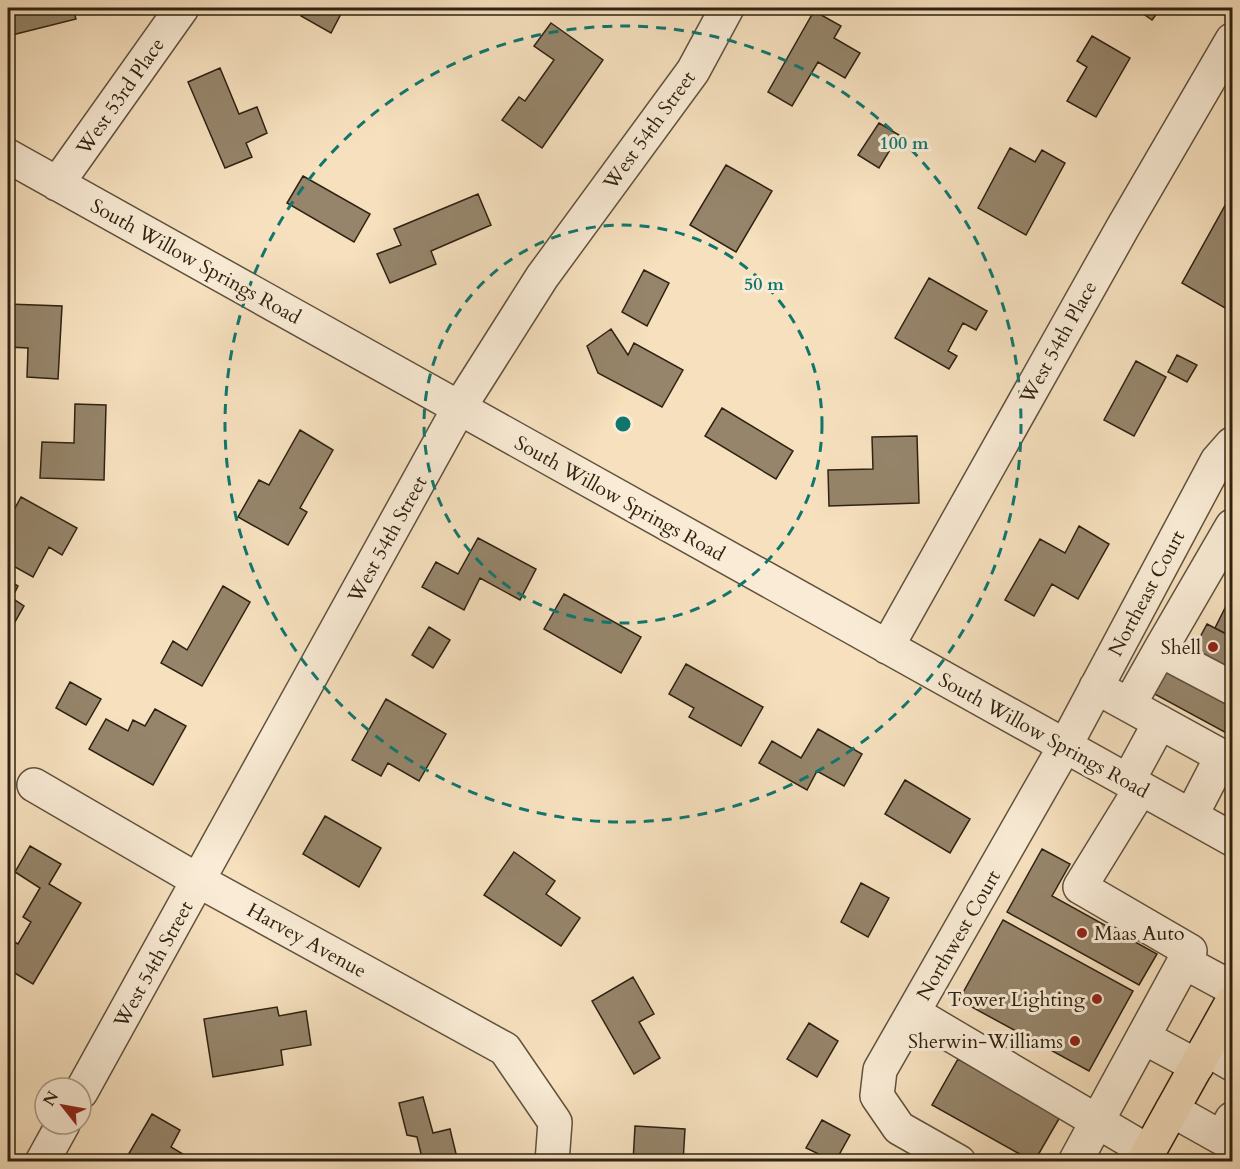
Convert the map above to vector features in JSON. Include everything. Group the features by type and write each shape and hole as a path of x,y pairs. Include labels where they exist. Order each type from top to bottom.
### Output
{"main road":[{"path":"1146,1157 1172,1110 1212,1060 1232,1002"}],"street":[{"name":"West 53rd Place","path":"57,184 182,8"},
{"name":"West 54th Street","path":"90,1076 459,408 542,277 693,71 728,8"},
{"name":"West 54th Place","path":"887,647 1123,227 1233,40"},
{"name":"South Willow Springs Road","path":"8,156 1233,840"},
{"name":"Northeast Court","path":"1065,746 1217,461 1233,444"},
{"path":"1129,705 1233,526"},
{"path":"1162,561 1201,580"},
{"path":"1160,650 1233,688"},
{"path":"1096,687 1227,759 1191,816"},
{"path":"1075,1161 1190,951 1080,887 1134,785 1160,722"},
{"name":"Northwest Court","path":"960,1161 899,1128 877,1096 880,1070 1065,746"},
{"name":"Harvey Avenue","path":"34,785 199,881 505,1049 555,1122 552,1161"},
{"path":"1184,962 1232,1002"},
{"path":"914,1013 1097,1121 1146,1157"},
{"path":"1143,1037 1212,1060"},
{"path":"1172,1110 1229,1133"},
{"path":"42,1161 56,1136"}],"building":[{"path":"8,8 73,8 76,19 8,36"},
{"path":"305,8 344,8 331,33 301,16"},
{"path":"1135,8 1161,8 1152,20"},
{"path":"814,11 841,26 834,38 860,53 845,78 818,62 792,106 768,92"},
{"path":"551,23 603,60 542,148 502,120 519,97 525,101 554,60 534,46"},
{"path":"1092,36 1130,58 1096,117 1067,101 1087,67 1077,61"},
{"path":"220,68 239,114 257,107 267,133 246,143 252,157 225,168 188,82"},
{"path":"879,123 899,135 879,168 858,155"},
{"path":"1010,148 1035,162 1042,150 1065,163 1026,235 978,208"},
{"path":"726,165 772,191 736,252 690,225"},
{"path":"303,176 370,214 354,242 287,203"},
{"path":"1232,193 1232,312 1182,283"},
{"path":"478,194 491,225 431,251 436,264 390,283 377,254 401,245 394,229"},
{"path":"644,270 669,283 647,326 622,312"},
{"path":"929,278 987,311 976,330 963,323 948,351 957,356 949,369 895,338"},
{"path":"8,304 62,306 58,379 27,377 28,348 8,347"},
{"path":"611,329 628,355 634,343 683,370 662,407 598,373 587,346"},
{"path":"1177,355 1197,365 1187,382 1168,372"},
{"path":"1136,361 1166,377 1134,436 1104,420"},
{"path":"75,404 106,405 104,480 40,478 42,442 74,443"},
{"path":"722,408 793,451 776,479 705,436"},
{"path":"300,430 333,450 300,508 307,512 288,545 238,517 259,480 269,485"},
{"path":"917,436 919,503 829,506 828,470 873,469 872,437"},
{"path":"21,497 77,528 62,555 49,547 33,577 8,563 8,521"},
{"path":"1079,526 1109,544 1078,599 1052,584 1034,616 1005,600 1040,539 1065,553"},
{"path":"478,538 536,569 520,600 480,578 464,610 422,587 436,562 458,574"},
{"path":"8,580 18,586 12,598 24,606 12,627 8,625"},
{"path":"223,586 250,602 202,686 161,663 173,641 187,650"},
{"path":"564,594 641,637 621,673 544,629"},
{"path":"1232,594 1232,637 1215,628"},
{"name":"Shell","path":"1207,624 1232,637 1232,681 1189,658"},
{"path":"429,627 450,640 433,668 412,655"},
{"path":"686,664 763,707 741,746 689,717 694,708 669,694"},
{"name":"Shell","path":"1163,665 1232,703 1232,736 1149,691"},
{"path":"70,682 101,699 86,725 56,708"},
{"path":"386,699 446,734 419,781 388,763 381,776 352,760"},
{"path":"155,709 186,726 153,785 89,749 106,719 128,731 133,720 145,726"},
{"path":"818,729 862,754 844,786 817,771 807,790 759,763 772,741 801,758"},
{"path":"905,780 970,819 950,853 885,814"},
{"path":"325,816 381,848 359,887 303,854"},
{"path":"30,846 61,864 49,884 81,903 33,984 8,969 8,938 18,944 31,922 23,917 40,888 15,872"},
{"name":"Maas Auto","path":"1042,849 1070,864 1052,896 1157,954 1139,985 1007,912"},
{"path":"514,852 555,881 546,894 580,918 561,946 484,895"},
{"path":"861,883 889,898 868,937 841,922"},
{"path":"1003,920 1133,991 1089,1071 959,1000"},
{"path":"633,977 654,1014 639,1022 660,1058 634,1074 592,1001"},
{"path":"277,1007 279,1016 306,1011 311,1045 281,1050 283,1065 213,1077 204,1019"},
{"path":"809,1023 838,1041 817,1077 787,1059"},
{"path":"958,1059 1060,1117 1034,1162 932,1105"},
{"path":"423,1097 433,1133 450,1129 458,1162 423,1162 417,1137 407,1135 399,1103"},
{"path":"152,1114 180,1130 171,1147 196,1162 124,1162"},
{"path":"822,1120 850,1135 835,1162 806,1148"},
{"path":"635,1126 685,1129 683,1162 633,1162"}],"place":[{"name":"Shell","path":"1213,647"},
{"name":"Maas Auto","path":"1082,933"},
{"name":"Tower Lighting","path":"1097,999"},
{"name":"Sherwin-Williams","path":"1075,1041"}]}
